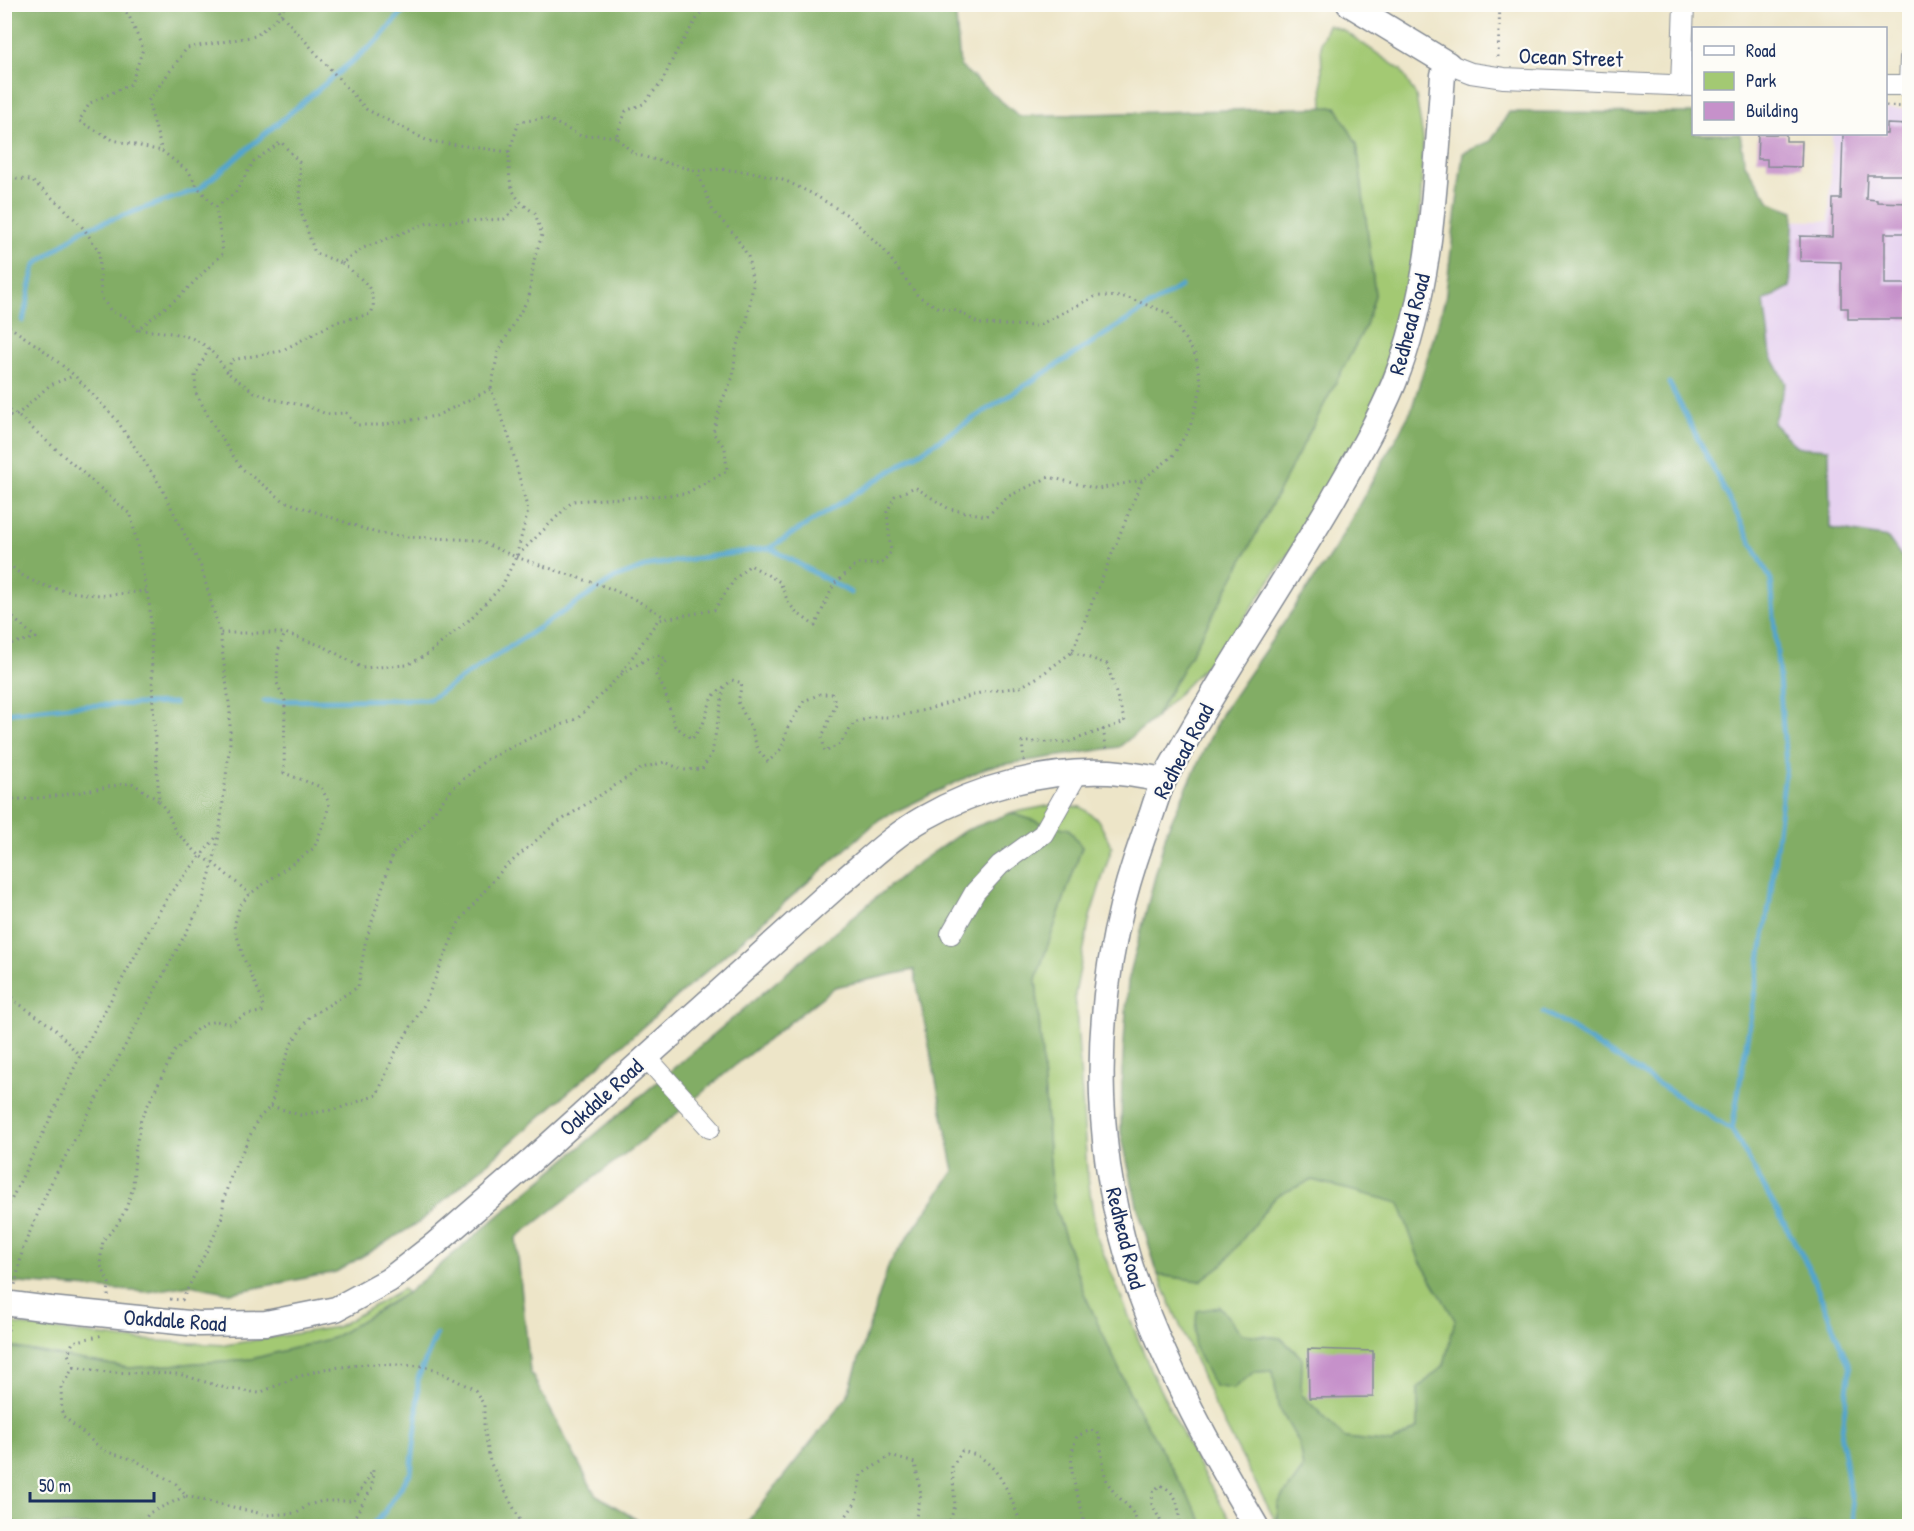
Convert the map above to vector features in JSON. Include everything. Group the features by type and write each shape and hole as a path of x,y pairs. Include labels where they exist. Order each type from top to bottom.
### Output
{"main road":[{"path":"1349,4 1448,64"},
{"name":"Redhead Road","path":"1256,1527 1208,1441 1160,1346 1137,1285 1119,1224 1109,1169 1102,1102 1102,1029 1113,943 1134,862 1164,780 1212,696 1296,563 1372,430 1394,381 1424,282 1443,75 1448,64"},
{"name":"Oakdale Road","path":"9,1306 198,1324 266,1323 336,1309 389,1280 434,1245 837,886 923,818 975,794 1026,780 1078,772 1111,772 1164,780"}],"street":[{"path":"1684,4 1687,86"},
{"path":"1887,85 1909,85 1910,58"},
{"name":"Ocean Street","path":"1448,64 1471,73 1504,78 1687,86"},
{"path":"951,934 975,892 1000,865 1043,834 1078,772"},
{"path":"646,1057 710,1128"}],"path":[{"path":"118,4 129,16 143,49 131,84 90,103 78,121 113,140 162,151 189,172 199,189 216,207 223,253 181,295 137,330"},
{"path":"277,4 281,14 366,109 428,141 509,152"},
{"path":"162,151 148,101 187,48 256,36 281,14 285,4"},
{"path":"616,137 626,111 644,104 662,82 676,52 706,4"},
{"path":"1498,57 1500,4"},
{"path":"1887,106 1910,107"},
{"path":"182,1300 218,1226 232,1173 258,1119 271,1106 277,1081 292,1043 309,1017 358,987 365,944 393,853 423,825 453,788 486,760 578,718 620,675 658,620 714,610 735,579 750,565 780,582 788,602 796,612 814,626 834,584 857,564 881,564 891,552 887,513 895,496 915,487 949,509 987,516 1009,496 1049,477 1098,489 1142,480 1173,456 1190,427 1201,388 1196,356 1168,313 1126,297 1096,296 1037,326 979,324 958,311 937,307 918,296 884,250 849,216 832,204 786,181 758,172 720,169 697,171 634,154 616,137 581,136 546,118 519,122 509,152 509,182 521,204 535,213 542,235 534,260 529,297 498,352 491,389 509,437 528,511 516,557 502,586 468,621 428,654 407,665 362,668 324,647 285,633 220,633"},
{"path":"216,207 235,193 254,161 281,142 299,162 301,213 315,253 342,263 370,287 375,304 371,314 336,322 281,351 231,360 228,373"},
{"path":"516,557 573,501 685,494 727,471 725,448 713,433 721,403 733,377 735,347 747,321 753,285 748,256 734,234 713,212 697,171"},
{"path":"4,178 31,180 63,207 84,229 99,251 101,297 111,311 128,318 137,330 183,335 209,349 228,373 254,392 276,400 307,406 326,414 346,413 356,425 381,424 436,416 491,389"},
{"path":"342,263 363,248 428,223 504,219 521,204"},
{"path":"4,323 74,375 116,419 160,485 201,567 220,633 230,711 230,743 219,835 202,903 50,1185 23,1248 9,1306 4,1354"},
{"path":"209,349 195,375 196,393 213,426 241,468 284,501 376,533 477,540 516,557 609,588 639,601 667,618"},
{"path":"4,416 17,416 50,385 74,375"},
{"path":"4,406 131,515 150,608 159,801"},
{"path":"620,675 650,657 660,655 667,661 655,674 664,689 675,726 692,739 703,724 712,697 732,680 742,683 738,702 751,728 758,750 768,762 782,748 788,727 804,701 820,694 832,694 836,704 822,737 825,752 840,744 854,723 872,717 895,717 983,692 1020,687 1040,676 1072,652 1142,480"},
{"path":"4,489 7,506 4,523"},
{"path":"4,552 15,570 30,580 58,589 102,595 146,591"},
{"path":"4,610 36,638 4,645"},
{"path":"108,1298 109,1283 100,1264 103,1240 115,1228 126,1209 133,1187 135,1152 141,1119 174,1052 197,1029 216,1021 230,1024 247,1014 262,1012 263,1001 244,959 234,926 240,905 250,894 314,848 326,818 329,803 321,787 284,773 285,701 277,683 278,651 285,633"},
{"path":"1022,742 1068,742 1125,722 1107,664 1072,652"},
{"path":"271,1106 300,1115 338,1109 377,1095 395,1053 424,1005 459,922 502,870 554,825 642,768 665,762 683,770 702,769 712,753 724,687"},
{"path":"4,799 60,797 132,783 159,801 168,813 175,831 200,855 250,894"},
{"path":"4,1215 80,1056 168,896 219,835"},
{"path":"4,981 15,1001 54,1028 80,1056"},
{"path":"74,1367 68,1353 73,1342 108,1334"},
{"path":"74,1367 106,1372 179,1374 225,1388 259,1393 297,1377 324,1369 367,1364 423,1366 434,1369 475,1390 484,1405 484,1425 490,1462 524,1527"},
{"path":"74,1367 61,1387 62,1415 104,1450 135,1460 176,1484 186,1496 267,1515 297,1513 308,1505 323,1501 354,1501 373,1470 372,1488 352,1521 352,1527"},
{"path":"1085,1527 1070,1463 1071,1450 1077,1436 1091,1430 1098,1433 1106,1476 1112,1490 1117,1498 1131,1509 1140,1527"},
{"path":"948,1527 955,1506 951,1467 962,1451 979,1456 999,1476 1022,1527"},
{"path":"842,1527 844,1519 855,1502 861,1475 890,1456 915,1463 921,1494 914,1527"},
{"path":"1163,1527 1152,1504 1153,1492 1161,1485 1170,1490 1176,1498 1180,1527"},
{"path":"4,1486 9,1527"},
{"path":"142,1527 149,1513 186,1496"}],"shaded area":[{"path":"1887,109 1909,109 1909,833 1740,830 1749,220 1829,221 1832,135 1887,135"}],"green space":[{"path":"4,5 955,5 960,66 1019,116 1336,107 1357,144 1375,295 1366,325 1224,595 1155,718 1119,747 988,767 880,819 420,1222 336,1272 230,1293 190,1285 148,1292 5,1282"},
{"path":"1328,25 1343,30 1401,70 1416,96 1423,139 1420,220 1401,322 1368,425 1292,548 1230,640 1155,718 1224,595 1366,325 1375,295 1357,144 1336,107 1323,108 1321,42"},
{"path":"1509,112 1692,113 1692,135 1740,135 1745,164 1770,202 1794,211 1790,287 1764,301 1771,355 1786,383 1773,423 1797,447 1829,449 1830,528 1888,538 1909,567 1909,1526 1278,1526 1278,1504 1303,1469 1299,1443 1278,1406 1273,1371 1254,1372 1233,1389 1214,1386 1194,1346 1197,1311 1220,1307 1242,1334 1280,1338 1302,1358 1301,1394 1345,1438 1392,1443 1418,1428 1418,1388 1444,1365 1455,1320 1419,1259 1399,1203 1312,1180 1276,1196 1224,1263 1200,1281 1158,1275 1137,1205 1121,1133 1122,1073 1128,981 1167,830 1221,714 1334,550 1411,411 1445,300 1463,153 1491,141"},
{"path":"1052,805 1081,807 1098,820 1112,847 1090,917 1075,994 1087,1170 1096,1235 1154,1378 1203,1474 1234,1526 1205,1526 1135,1404 1084,1293 1053,1202 1036,979 1082,847 1038,822 1011,813"},
{"path":"1011,813 1069,829 1082,847 1036,979 1053,1202 1084,1293 1135,1404 1205,1526 744,1526 847,1397 889,1264 954,1171 914,970 835,987 516,1238 530,1371 595,1494 647,1526 5,1526 4,1346 129,1368 252,1359 333,1338 407,1293 911,868 964,831"},
{"path":"1312,1180 1400,1203 1419,1259 1456,1320 1444,1365 1418,1388 1418,1428 1392,1443 1345,1438 1301,1394 1302,1358 1281,1338 1242,1334 1220,1307 1233,1389 1254,1372 1273,1371 1278,1406 1299,1443 1303,1469 1278,1504 1277,1524 1215,1406 1158,1275 1200,1281 1224,1263 1276,1196"},
{"path":"403,1289 407,1293 333,1338 252,1359 129,1368 5,1346 5,1323 126,1339 225,1345 337,1327"}],"building":[{"path":"1887,124 1910,125 1910,175 1867,175 1866,199 1877,200 1877,202 1910,203 1910,233 1885,233 1885,284 1910,284 1910,319 1848,319 1848,308 1841,308 1841,262 1800,261 1800,236 1832,237 1833,199 1841,199 1843,135 1887,134"},
{"path":"1758,135 1786,135 1786,141 1802,141 1801,167 1767,166 1767,159 1757,159"},
{"path":"1308,1349 1373,1351 1373,1397 1309,1398"}],"waterway":[{"path":"23,321 35,265 84,229 199,189 380,38 409,4"},
{"path":"264,701 430,699 615,578 650,565 770,548 1181,286"},
{"path":"1669,383 1771,580 1786,764 1770,900 1732,1130"},
{"path":"770,548 851,593"},
{"path":"4,713 70,706 174,703"},
{"path":"1544,1012 1732,1130 1808,1266 1850,1368 1841,1438 1856,1526"},
{"path":"370,1526 381,1517 411,1472 417,1419 418,1378 436,1335"}]}
